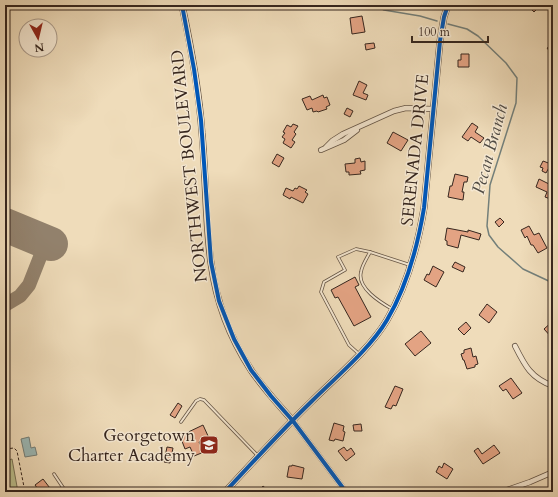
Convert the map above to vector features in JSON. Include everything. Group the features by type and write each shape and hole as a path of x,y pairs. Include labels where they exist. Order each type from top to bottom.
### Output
{"street":[{"name":"NORTHWEST BOULEVARD","path":"182,5 194,69 200,113 211,262 219,301 234,339 251,370 293,421"},
{"name":"SERENADA DRIVE","path":"224,492 359,354 379,332 393,309 417,243 424,208 442,25 448,5"},
{"path":"321,150 344,140 360,128 402,108 433,109"},
{"path":"515,346 530,372 539,380 553,386"},
{"path":"293,421 346,492"},
{"path":"501,492 553,472"}],"lane":[{"path":"359,354 349,345 321,292 324,282 345,270 338,257 356,249 410,265"},
{"path":"370,252 360,272 360,280 363,286 380,302 393,309"},
{"path":"181,422 196,401 200,399 204,400 259,457"},
{"path":"54,474 66,492"}],"path":[{"path":"5,449 14,448 17,451 25,492"}],"green space":[{"path":"12,459 18,492 5,492 5,461"}],"water":[{"path":"29,437 31,448 35,447 37,455 25,457 21,439"}],"building":[{"path":"527,5 541,5 534,12"},
{"path":"362,16 365,32 352,34 350,18"},
{"path":"374,43 375,48 366,50 365,44"},
{"path":"553,45 553,56 547,48"},
{"path":"461,54 469,54 469,67 458,67 458,60 461,60"},
{"path":"359,81 367,85 363,93 368,95 366,100 353,95"},
{"path":"323,95 324,98 327,97 330,105 326,107 327,109 318,112 313,112 312,108 307,110 302,99 310,96 312,100"},
{"path":"347,108 353,111 350,117 344,114"},
{"path":"472,123 478,127 475,132 484,138 480,143 471,137 468,141 462,137"},
{"path":"293,124 298,126 294,132 296,134 292,140 295,142 291,148 283,143 285,139 282,137 285,133 283,132 287,125 291,127"},
{"path":"393,132 408,140 401,151 387,143"},
{"path":"277,154 284,158 279,167 272,163"},
{"path":"360,158 361,162 365,161 365,170 360,171 361,174 349,175 349,172 346,172 345,164 355,163 355,159"},
{"path":"543,161 551,164 546,173 542,171 543,168 540,167"},
{"path":"455,174 468,177 467,182 464,182 462,192 464,192 463,200 448,197 450,186 452,186"},
{"path":"539,179 553,186 553,200 545,197 547,192 536,187"},
{"path":"299,186 307,190 305,192 308,194 303,203 283,195 286,188 293,191"},
{"path":"500,218 504,222 499,227 495,222"},
{"path":"529,226 534,235 539,233 547,248 538,253 533,245 531,245 527,236 525,238 521,230"},
{"path":"447,228 468,232 468,230 481,234 479,240 461,235 458,248 447,245 447,241 445,240"},
{"path":"455,262 465,267 463,272 452,267"},
{"path":"433,266 444,272 436,287 424,280 427,274 429,275"},
{"path":"355,277 359,285 355,287 371,317 354,326 338,297 335,298 331,290"},
{"path":"487,304 497,312 489,323 479,315"},
{"path":"553,321 553,339 544,329"},
{"path":"466,322 471,328 464,335 458,329"},
{"path":"421,331 431,343 415,356 405,344"},
{"path":"471,348 473,357 476,356 478,364 475,365 475,367 467,369 461,354 464,353 464,350"},
{"path":"511,378 522,393 513,399 506,389 503,391 499,386"},
{"path":"395,386 403,389 396,406 393,405 391,409 385,407"},
{"path":"178,403 182,406 175,418 170,415"},
{"path":"334,423 344,426 343,431 345,432 343,441 335,439 334,441 329,440"},
{"path":"361,424 362,431 354,431 353,425"},
{"path":"203,425 209,438 199,442 204,452 194,456 190,447 185,449 180,436"},
{"path":"494,445 500,453 483,464 474,451 478,448 482,454"},
{"path":"167,447 173,448 170,463 164,462"},
{"path":"344,447 347,451 351,448 355,454 346,461 338,451"},
{"path":"444,463 453,469 447,479 436,472 439,466 442,468"},
{"path":"292,465 304,468 302,479 287,477 289,466"},
{"path":"43,479 53,492 40,492 35,485"},
{"path":"263,486 270,492 257,492"}],"waterway":[{"name":"Pecan Branch","path":"375,5 384,10 420,16 437,21"},
{"name":"Pecan Branch","path":"448,24 467,29 478,36 506,63 517,78 516,103 490,185 487,226 489,235 498,247 523,269 553,283"}],"taxiway":[{"path":"5,305 20,296 29,285 42,252 40,239"}],"runway":[{"path":"5,225 51,244"}],"cycle path":[{"path":"182,5 194,69 201,120 211,262 219,301 234,339 251,370 293,421 346,492"},
{"path":"225,492 289,424 352,363 371,342 387,320 400,294 415,251 424,208 440,41 444,17 448,5"}],"place":[{"name":"Georgetown Charter Academy","path":"209,445"}]}
